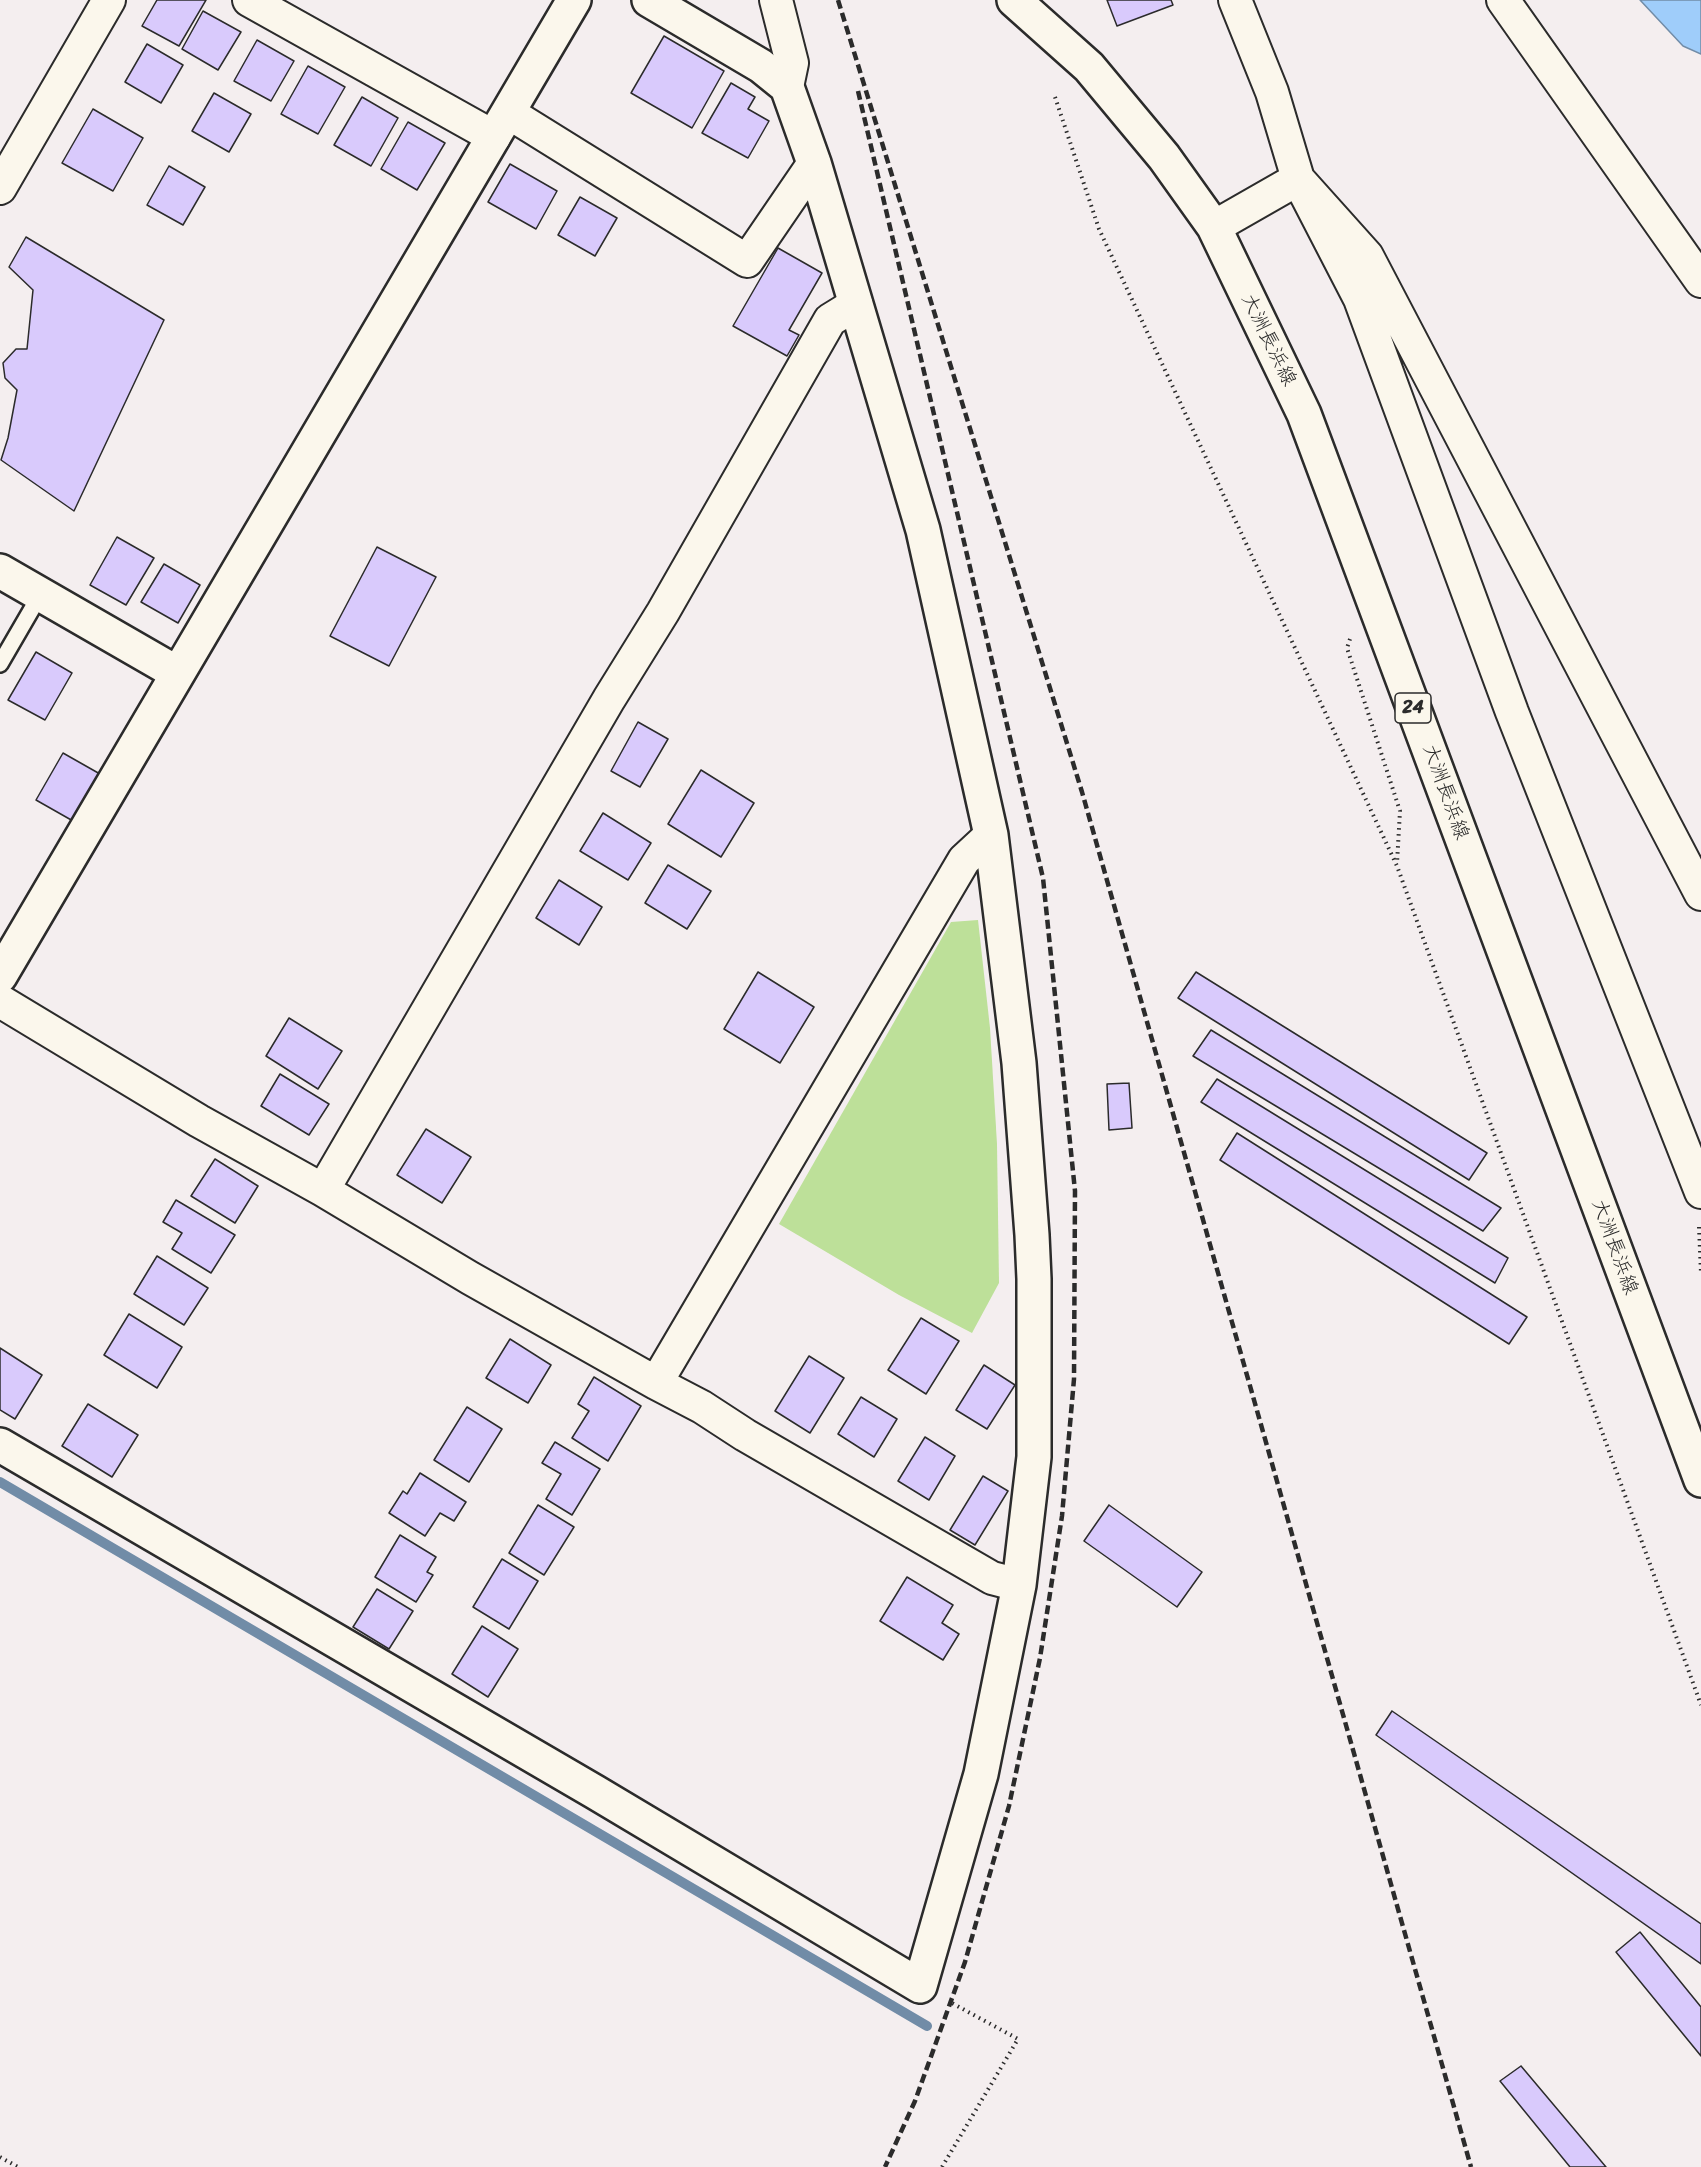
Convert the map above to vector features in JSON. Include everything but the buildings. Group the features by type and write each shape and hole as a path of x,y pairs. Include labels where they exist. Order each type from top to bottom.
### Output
{"street":[{"path":"0,188 109,0"},
{"path":"249,0 502,125 747,261 814,164"},
{"path":"0,976 574,0"},
{"path":"649,0 761,66 787,87"},
{"path":"0,1445 595,1792 920,1986 981,1774 1019,1585 1034,1457 1034,1279 1019,1063 991,836 923,530 814,164 787,87 792,63 776,0"},
{"name":"大洲長浜線","path":"1014,0 1089,67 1164,157 1214,227 1304,414 1701,1480"},
{"path":"1235,0 1272,92 1298,178 1360,299 1512,712 1701,1192"},
{"path":"1503,0 1701,281"},
{"path":"1214,227 1298,178"},
{"path":"1298,178 1367,256 1701,894"},
{"path":"323,1190 609,699 663,612 830,320 856,304"},
{"path":"0,571 177,673"},
{"path":"656,1383 964,860 991,836"},
{"path":"0,1001 199,1121 323,1190 470,1278 702,1407 992,1578 1019,1585"}],"lane":[{"path":"0,663 40,595"}],"path":[{"path":"1055,97 1099,229 1397,866 1701,1705"},
{"path":"1350,637 1347,648 1400,811 1397,866"},
{"path":"920,1986 1018,2039 942,2167"},
{"path":"0,2157 18,2167"}],"green space":[{"path":"978,920 990,1028 997,1144 999,1283 972,1333 899,1295 779,1224 951,922"}],"water":[{"path":"1640,0 1701,0 1701,54 1683,46"}],"waterway":[{"path":"0,1482 927,2026"}],"railway":[{"path":"838,0 1082,792 1471,2167"},
{"path":"858,91 1043,878 1075,1191 1074,1379 1062,1516 1040,1658 1009,1806 965,1962 915,2101 885,2167"}]}
